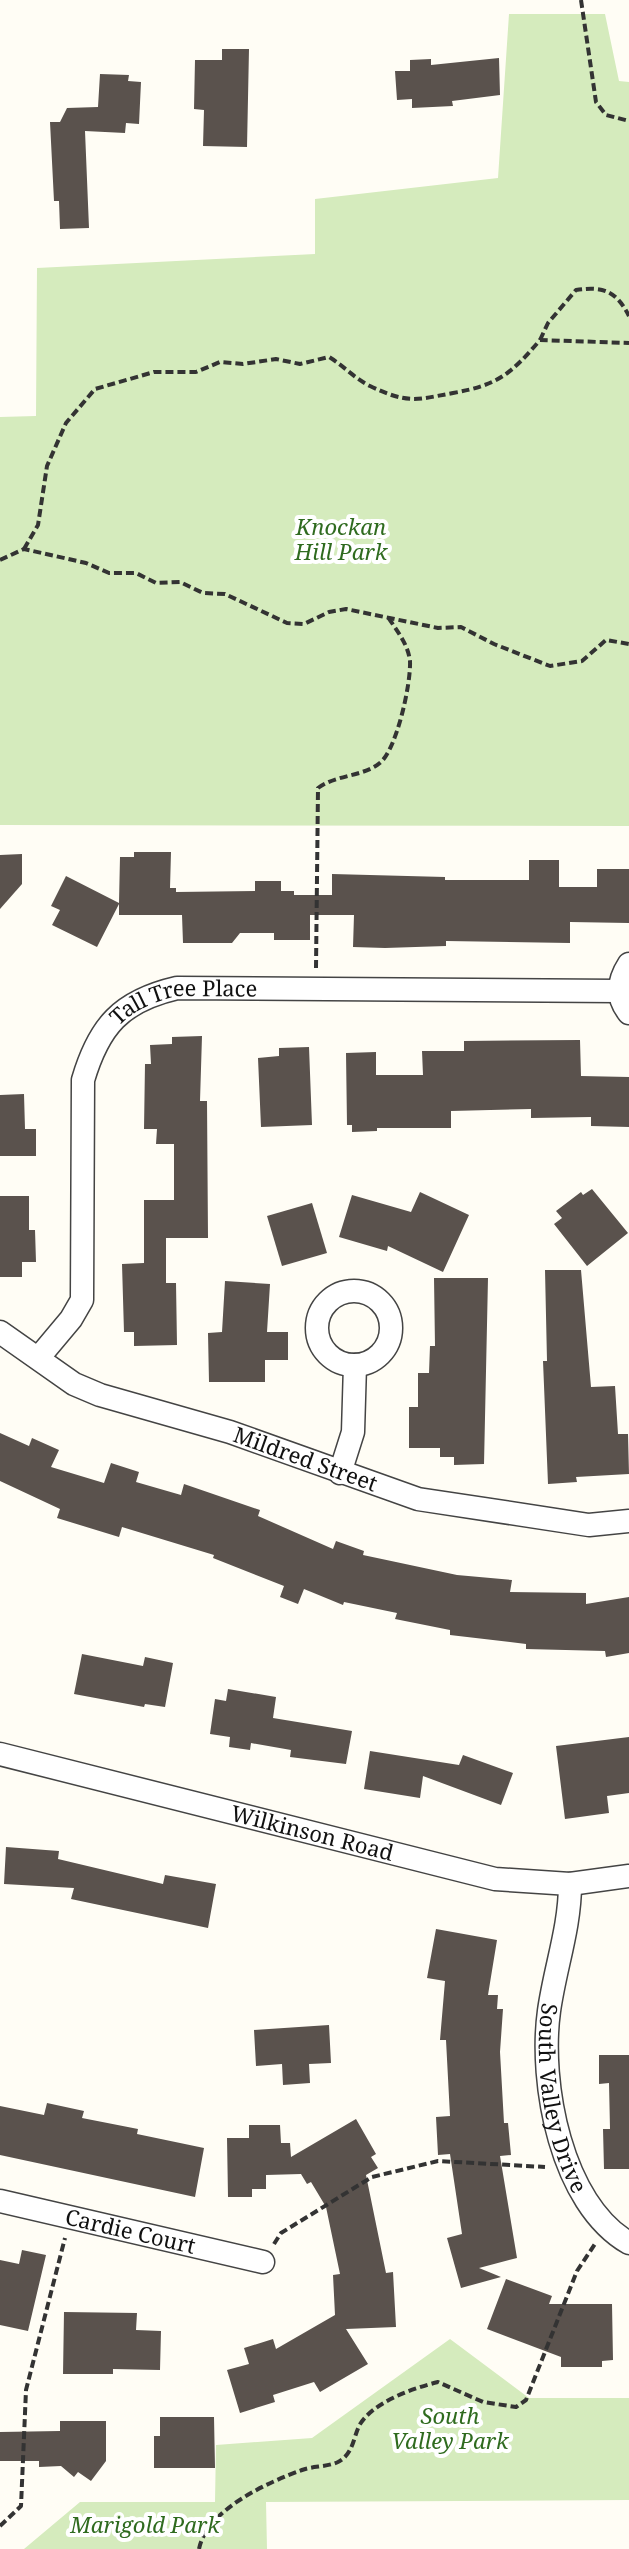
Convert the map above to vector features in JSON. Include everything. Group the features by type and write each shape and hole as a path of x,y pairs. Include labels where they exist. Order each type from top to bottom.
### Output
{"street":[{"path":"629,964 621,976 619,991 629,1013"},
{"name":"Tall Tree Place","path":"40,1356 71,1319 82,1300 83,1080 87,1065 107,1027 145,995 177,988 619,991"},
{"name":"Mildred Street","path":"0,1332 40,1356 74,1384 100,1395 230,1432 418,1499 479,1511 589,1525 629,1521"},
{"path":"340,1473 353,1432 355,1365"},
{"name":"Wilkinson Road","path":"0,1754 452,1870 532,1884 570,1884 629,1876"},
{"name":"South Valley Drive","path":"570,1884 570,1910 547,2036 549,2071 567,2164 586,2202 606,2228 629,2243"},
{"name":"Cardie Court","path":"0,2201 263,2262"}],"path":[{"path":"581,0 596,102 606,115 629,121"},
{"path":"0,560 24,549 38,525 47,466 66,423 95,389 154,372 196,372 220,362 243,364 276,359 300,364 329,357 367,385 409,400 425,401 471,392 497,382 514,371 576,290 608,290 619,297 629,316"},
{"path":"540,340 573,344 629,343"},
{"path":"24,549 86,563 109,573 136,573 156,583 180,582 203,593 225,594 287,623 304,624 329,612 346,609 367,616 388,617 438,628 461,627 550,666 582,661 606,640 629,644"},
{"path":"316,937 318,788 381,762 397,733 410,663 406,646 388,617"},
{"path":"263,2262 281,2233 372,2177 438,2161 548,2167 567,2164"},
{"path":"0,2526 21,2506 26,2390 70,2217"},
{"path":"199,2549 203,2534 240,2498 304,2470 339,2461 351,2451 360,2425 371,2410 438,2382 483,2402 516,2407 526,2400 577,2271 606,2228"}],"green space":[{"name":"Knockan Hill Park","path":"509,14 605,14 619,81 629,82 629,826 0,825 0,417 36,416 37,268 315,254 315,199 498,178"},
{"name":"South Valley Park","path":"450,2339 529,2398 629,2398 629,2500 266,2502 267,2549 24,2549 80,2502 215,2502 216,2445 312,2438"}],"building":[{"path":"222,49 249,49 247,147 203,146 204,110 194,109 195,60 222,60"},
{"path":"499,58 500,95 452,101 453,106 412,108 412,99 397,100 395,71 410,71 410,60 431,59 431,65"},
{"path":"100,74 129,75 128,81 141,82 139,124 126,123 125,133 85,131 89,228 60,229 59,201 54,201 50,122 60,122 67,108 98,107"},
{"path":"134,852 171,852 170,888 176,888 176,892 255,891 255,881 281,881 281,891 294,891 294,895 332,895 332,874 445,877 445,880 529,880 529,860 559,860 559,887 597,887 597,869 629,869 629,923 570,922 570,943 446,941 446,946 385,948 353,947 354,915 310,915 310,940 274,940 274,933 240,933 232,943 183,943 182,915 119,915 119,904 97,947 52,925 60,910 51,906 66,876 119,903 120,857 134,857"},
{"path":"22,854 22,884 0,909 0,855"},
{"path":"202,1036 200,1101 207,1101 208,1238 166,1238 166,1283 176,1283 177,1345 134,1346 134,1332 124,1332 122,1264 144,1263 144,1200 174,1200 174,1144 156,1144 157,1129 144,1129 145,1064 151,1064 150,1045 172,1044 172,1037"},
{"path":"580,1040 581,1076 629,1077 629,1127 591,1126 591,1117 531,1118 531,1109 451,1111 451,1128 377,1128 377,1131 352,1132 352,1125 347,1125 346,1053 376,1052 376,1075 423,1075 422,1051 464,1051 464,1041"},
{"path":"309,1047 312,1125 261,1127 258,1058 279,1056 279,1048"},
{"path":"24,1094 25,1129 36,1129 36,1156 0,1156 0,1095"},
{"path":"592,1189 628,1233 587,1266 554,1224 562,1218 556,1211 581,1192 583,1195"},
{"path":"420,1192 469,1215 443,1272 388,1246 387,1251 339,1237 352,1195 411,1212"},
{"path":"0,1196 29,1196 29,1230 35,1230 36,1262 22,1262 22,1277 0,1277"},
{"path":"312,1203 327,1253 282,1266 267,1216"},
{"path":"545,1270 581,1270 591,1387 615,1386 618,1434 628,1434 629,1474 576,1477 577,1482 548,1484 543,1361 547,1361"},
{"path":"434,1278 488,1278 484,1464 454,1465 454,1457 440,1457 440,1448 409,1448 409,1407 418,1407 418,1373 429,1373 430,1346 435,1346"},
{"path":"225,1281 270,1284 267,1332 288,1332 288,1360 265,1360 265,1382 209,1382 208,1333 222,1332"},
{"path":"0,1433 29,1446 32,1438 59,1450 51,1467 104,1483 111,1463 139,1472 136,1482 181,1495 184,1484 260,1510 258,1516 333,1549 336,1541 364,1551 363,1555 457,1575 512,1580 510,1592 586,1593 586,1604 629,1597 629,1653 606,1657 605,1651 526,1649 526,1644 450,1635 450,1630 395,1619 397,1613 344,1602 343,1605 304,1589 298,1604 280,1597 284,1586 213,1558 214,1555 122,1527 119,1537 57,1518 60,1509 0,1481"},
{"path":"82,1654 143,1666 145,1657 173,1663 165,1707 145,1704 144,1707 74,1694"},
{"path":"228,1689 276,1697 273,1718 352,1731 346,1764 290,1757 291,1750 251,1743 250,1750 229,1747 230,1737 210,1734 215,1699 226,1701"},
{"path":"629,1737 629,1793 607,1796 609,1813 565,1819 556,1746"},
{"path":"370,1751 459,1765 463,1755 513,1773 501,1805 423,1776 420,1798 364,1789"},
{"path":"6,1847 59,1851 58,1859 163,1884 165,1875 216,1884 208,1928 71,1899 74,1888 4,1884"},
{"path":"436,1929 497,1940 488,1995 498,1995 497,2009 503,2009 500,2052 504,2123 508,2123 511,2155 500,2156 517,2258 479,2268 501,2277 461,2288 447,2238 462,2234 450,2154 438,2155 436,2117 450,2116 446,2040 440,2040 445,1981 427,1978"},
{"path":"329,2025 331,2063 309,2064 310,2083 283,2085 282,2064 256,2066 254,2030"},
{"path":"599,2055 629,2055 629,2169 604,2169 603,2129 610,2129 609,2083 599,2084"},
{"path":"47,2103 84,2111 82,2118 138,2129 137,2134 204,2148 195,2197 0,2155 0,2106 44,2115"},
{"path":"356,2119 376,2154 371,2157 378,2168 366,2175 386,2273 393,2272 396,2327 346,2329 368,2364 320,2392 314,2382 273,2395 275,2402 240,2413 227,2370 249,2364 244,2348 273,2339 276,2349 335,2315 333,2275 340,2274 326,2207 311,2182 307,2184 301,2174 266,2175 266,2189 252,2189 252,2197 228,2197 227,2138 249,2138 249,2125 280,2125 281,2143 290,2143 291,2157"},
{"path":"22,2250 46,2255 28,2331 0,2325 0,2260 19,2264"},
{"path":"506,2279 552,2296 549,2304 612,2304 613,2360 602,2361 602,2367 561,2367 561,2357 487,2329"},
{"path":"64,2312 137,2313 136,2330 161,2331 160,2370 113,2369 113,2374 63,2374"},
{"path":"160,2417 214,2417 215,2468 154,2468 154,2436 160,2436"},
{"path":"60,2421 106,2421 106,2461 91,2481 78,2472 74,2477 61,2466 39,2467 39,2461 0,2461 0,2432 60,2431"}],"park label":[{"name":"Marigold Park","path":"145,2525"}]}
